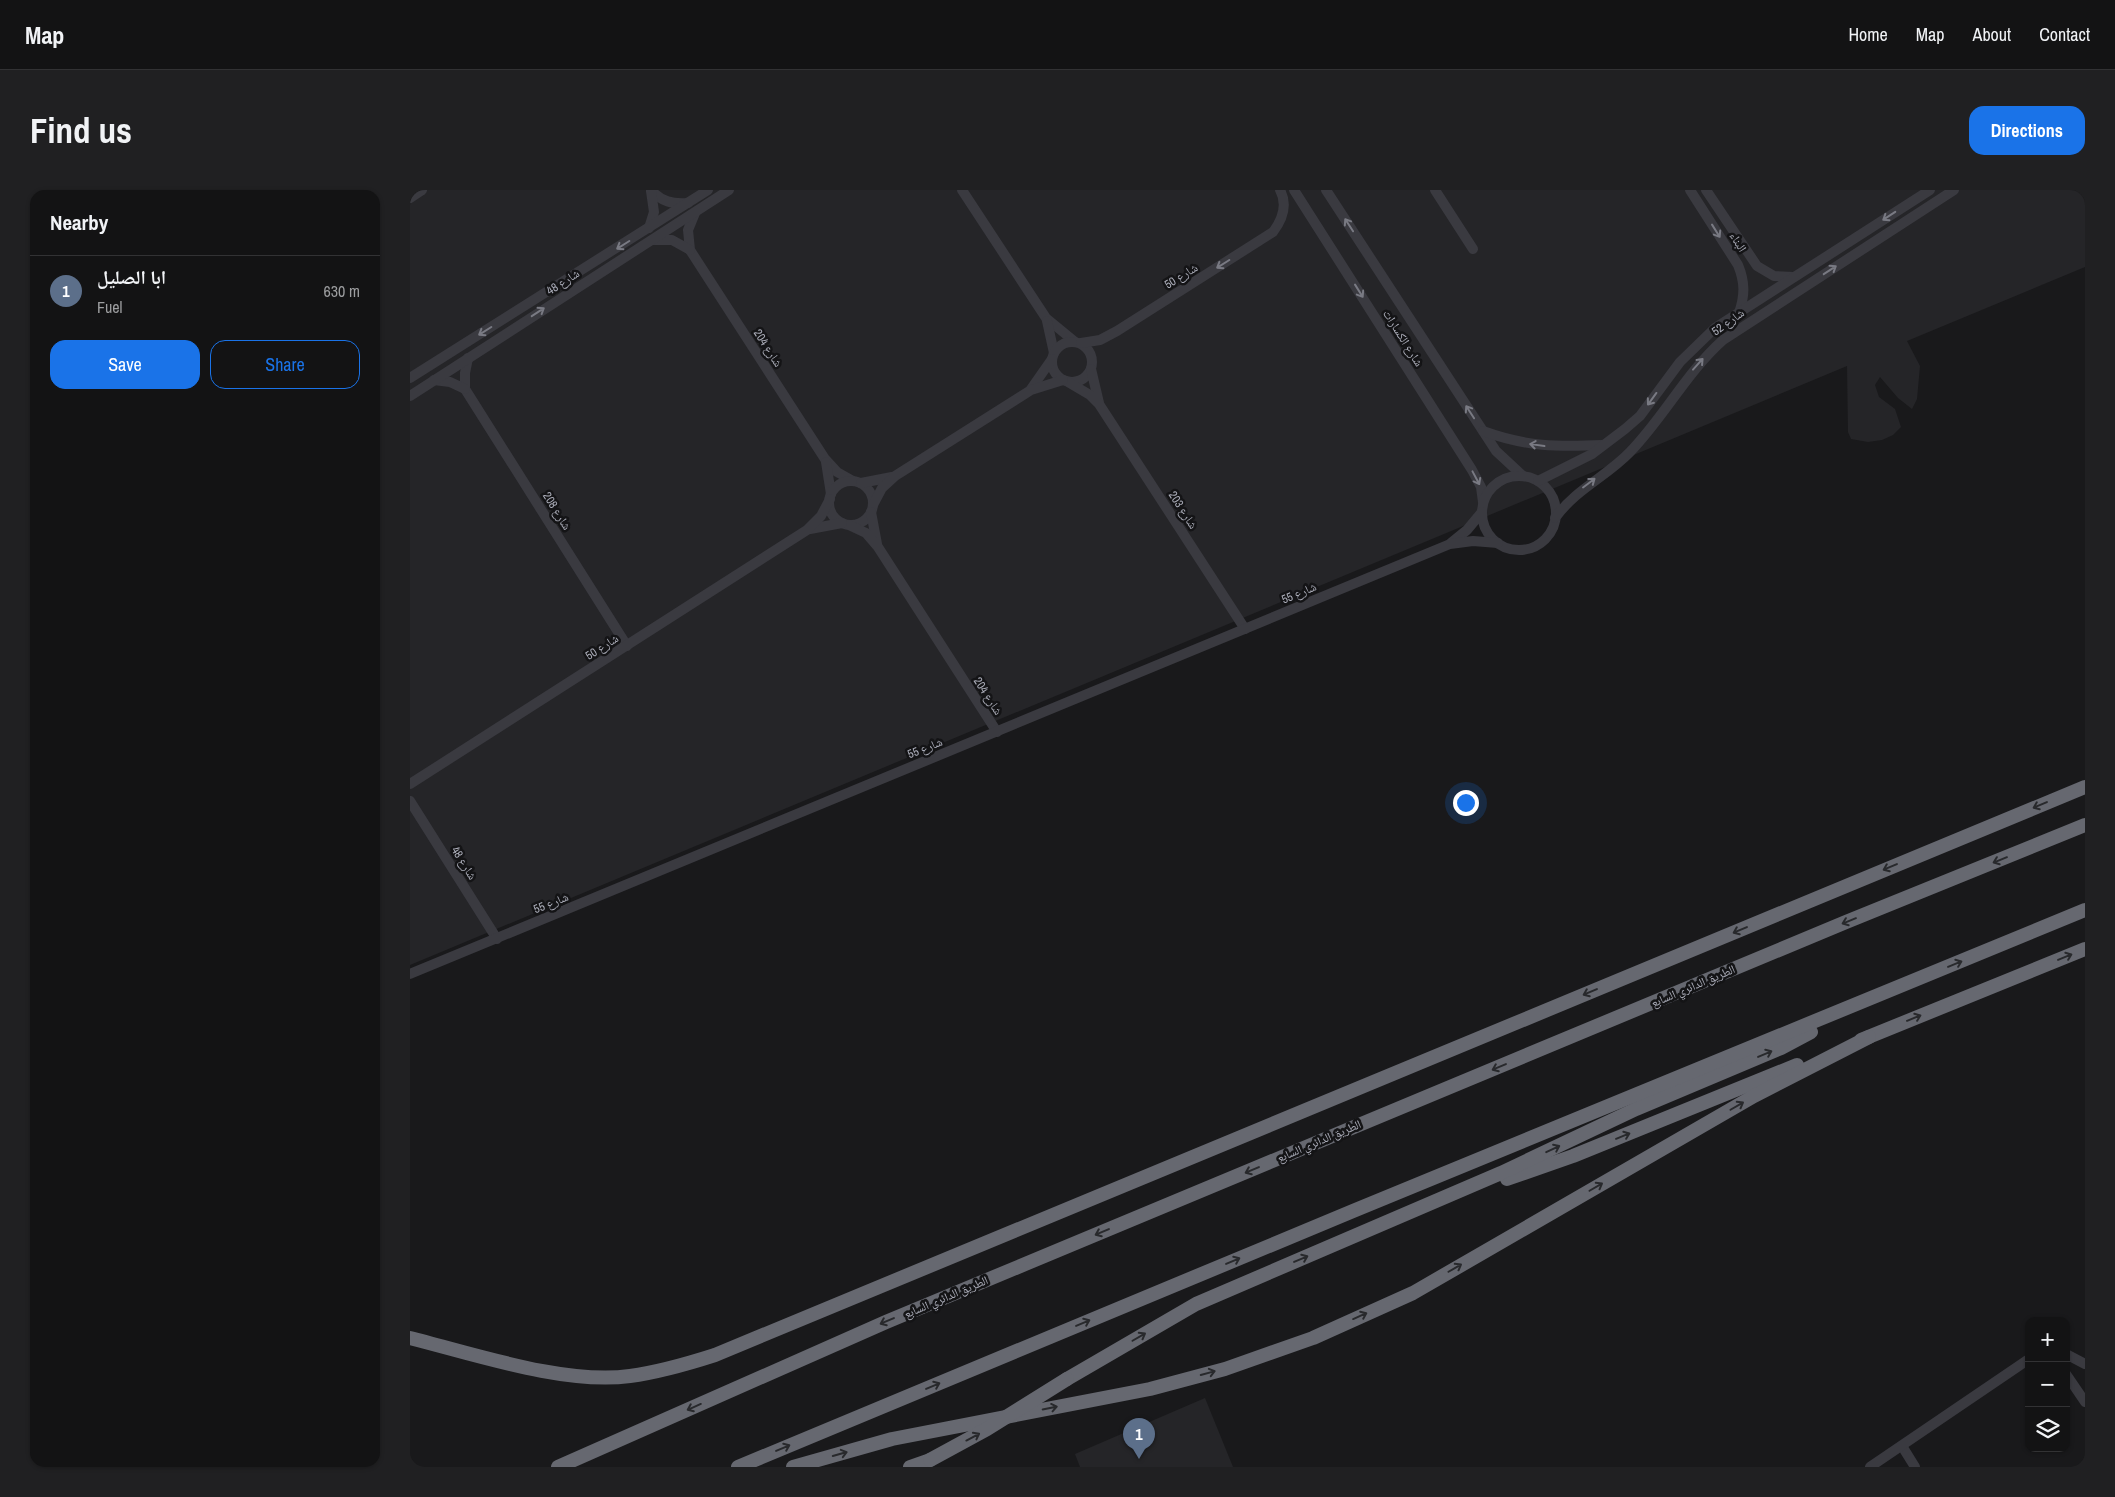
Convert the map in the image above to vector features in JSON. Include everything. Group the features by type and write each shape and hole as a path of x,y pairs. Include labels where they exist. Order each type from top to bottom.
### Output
{"highway":[{"path":"410,1338 566,1375 628,1376 671,1369 715,1355 2085,786"},
{"name":"الطريق الدائري السابع","path":"558,1467 895,1318 2085,824"},
{"path":"738,1467 1353,1210 2085,910"},
{"path":"1429,1205 1573,1156 2085,949"},
{"path":"910,1467 930,1460 987,1429 1066,1379 1196,1304 1429,1205 1636,1109 1781,1048 1877,996"},
{"path":"793,1467 892,1439 1150,1389 1225,1368 1313,1338 1413,1293 1754,1096 1869,1037"}],"street":[{"path":"410,198 422,190"},
{"path":"651,190 663,200 671,203 688,203"},
{"path":"649,228 654,205 651,190"},
{"name":"شارع 48","path":"410,378 708,190"},
{"name":"شارع 48","path":"410,396 729,190"},
{"path":"895,476 857,482 844,482 831,496 832,513 846,524 862,522 872,509 882,488 895,476 1030,390 1084,378 1091,369 1091,354 1046,318 962,190"},
{"name":"شارع 50","path":"1078,342 1109,336 1273,232 1283,214 1284,204 1280,190"},
{"name":"شارع الكسارات","path":"1294,190 1472,470 1481,487 1486,529 1498,543"},
{"name":"شارع الكسارات","path":"1326,190 1496,451 1523,476 1538,481"},
{"path":"1435,190 1473,248"},
{"name":"البناء","path":"1690,190 1742,276 1743,301 1739,313"},
{"name":"البناء","path":"1706,190 1757,266 1774,276 1794,277"},
{"name":"شارع 52","path":"1538,481 1592,454 1640,416 1680,362 1697,344 1739,313 1930,190"},
{"name":"شارع 52","path":"1555,518 1573,496 1628,454 1691,372 1723,340 1954,190"},
{"path":"690,250 688,230 696,211"},
{"path":"651,240 672,240 690,250"},
{"name":"شارع 204","path":"690,250 825,459 837,472 857,482"},
{"path":"1046,318 1054,371 1066,381"},
{"path":"1030,390 1062,344 1078,342"},
{"path":"434,380 450,382 465,389 464,373 468,358"},
{"name":"شارع 203","path":"1091,369 1099,404 1245,630"},
{"name":"شارع 203","path":"1066,381 1099,404"},
{"name":"شارع 208","path":"465,389 627,646"},
{"path":"1483,431 1512,442 1551,447 1603,445"},
{"name":"شارع 204","path":"825,459 831,496"},
{"path":"1482,507 1487,493 1502,480 1523,476"},
{"path":"1498,543 1519,550 1534,546 1546,538 1555,518 1554,501 1545,486 1538,481"},
{"path":"857,482 870,492 872,509"},
{"name":"شارع 50","path":"410,784 807,530 821,516 831,496"},
{"name":"شارع 55","path":"1450,544 1467,530 1482,507"},
{"name":"شارع 204","path":"872,509 878,547"},
{"name":"شارع 50","path":"807,530 824,524 846,524"},
{"name":"شارع 204","path":"846,524 866,533 878,547 997,732"},
{"name":"شارع 55","path":"410,974 1450,544 1473,541 1498,543"},
{"name":"شارع 48","path":"410,801 497,938"},
{"path":"2070,1356 2085,1364"},
{"path":"1870,1467 2026,1362"},
{"path":"2070,1380 2085,1402"},
{"path":"1902,1446 1914,1466"}],"shaded area":[{"path":"410,190 2085,190 2085,267 1907,341 1920,366 1917,399 1912,409 1898,398 1880,377 1875,385 1879,397 1895,409 1901,427 1893,435 1882,440 1868,442 1851,439 1848,432 1847,366 410,965"},
{"path":"1205,1398 1233,1467 1080,1467 1075,1454"}],"place":[{"name":"ابا الصليل","path":"1139,1459"}]}
